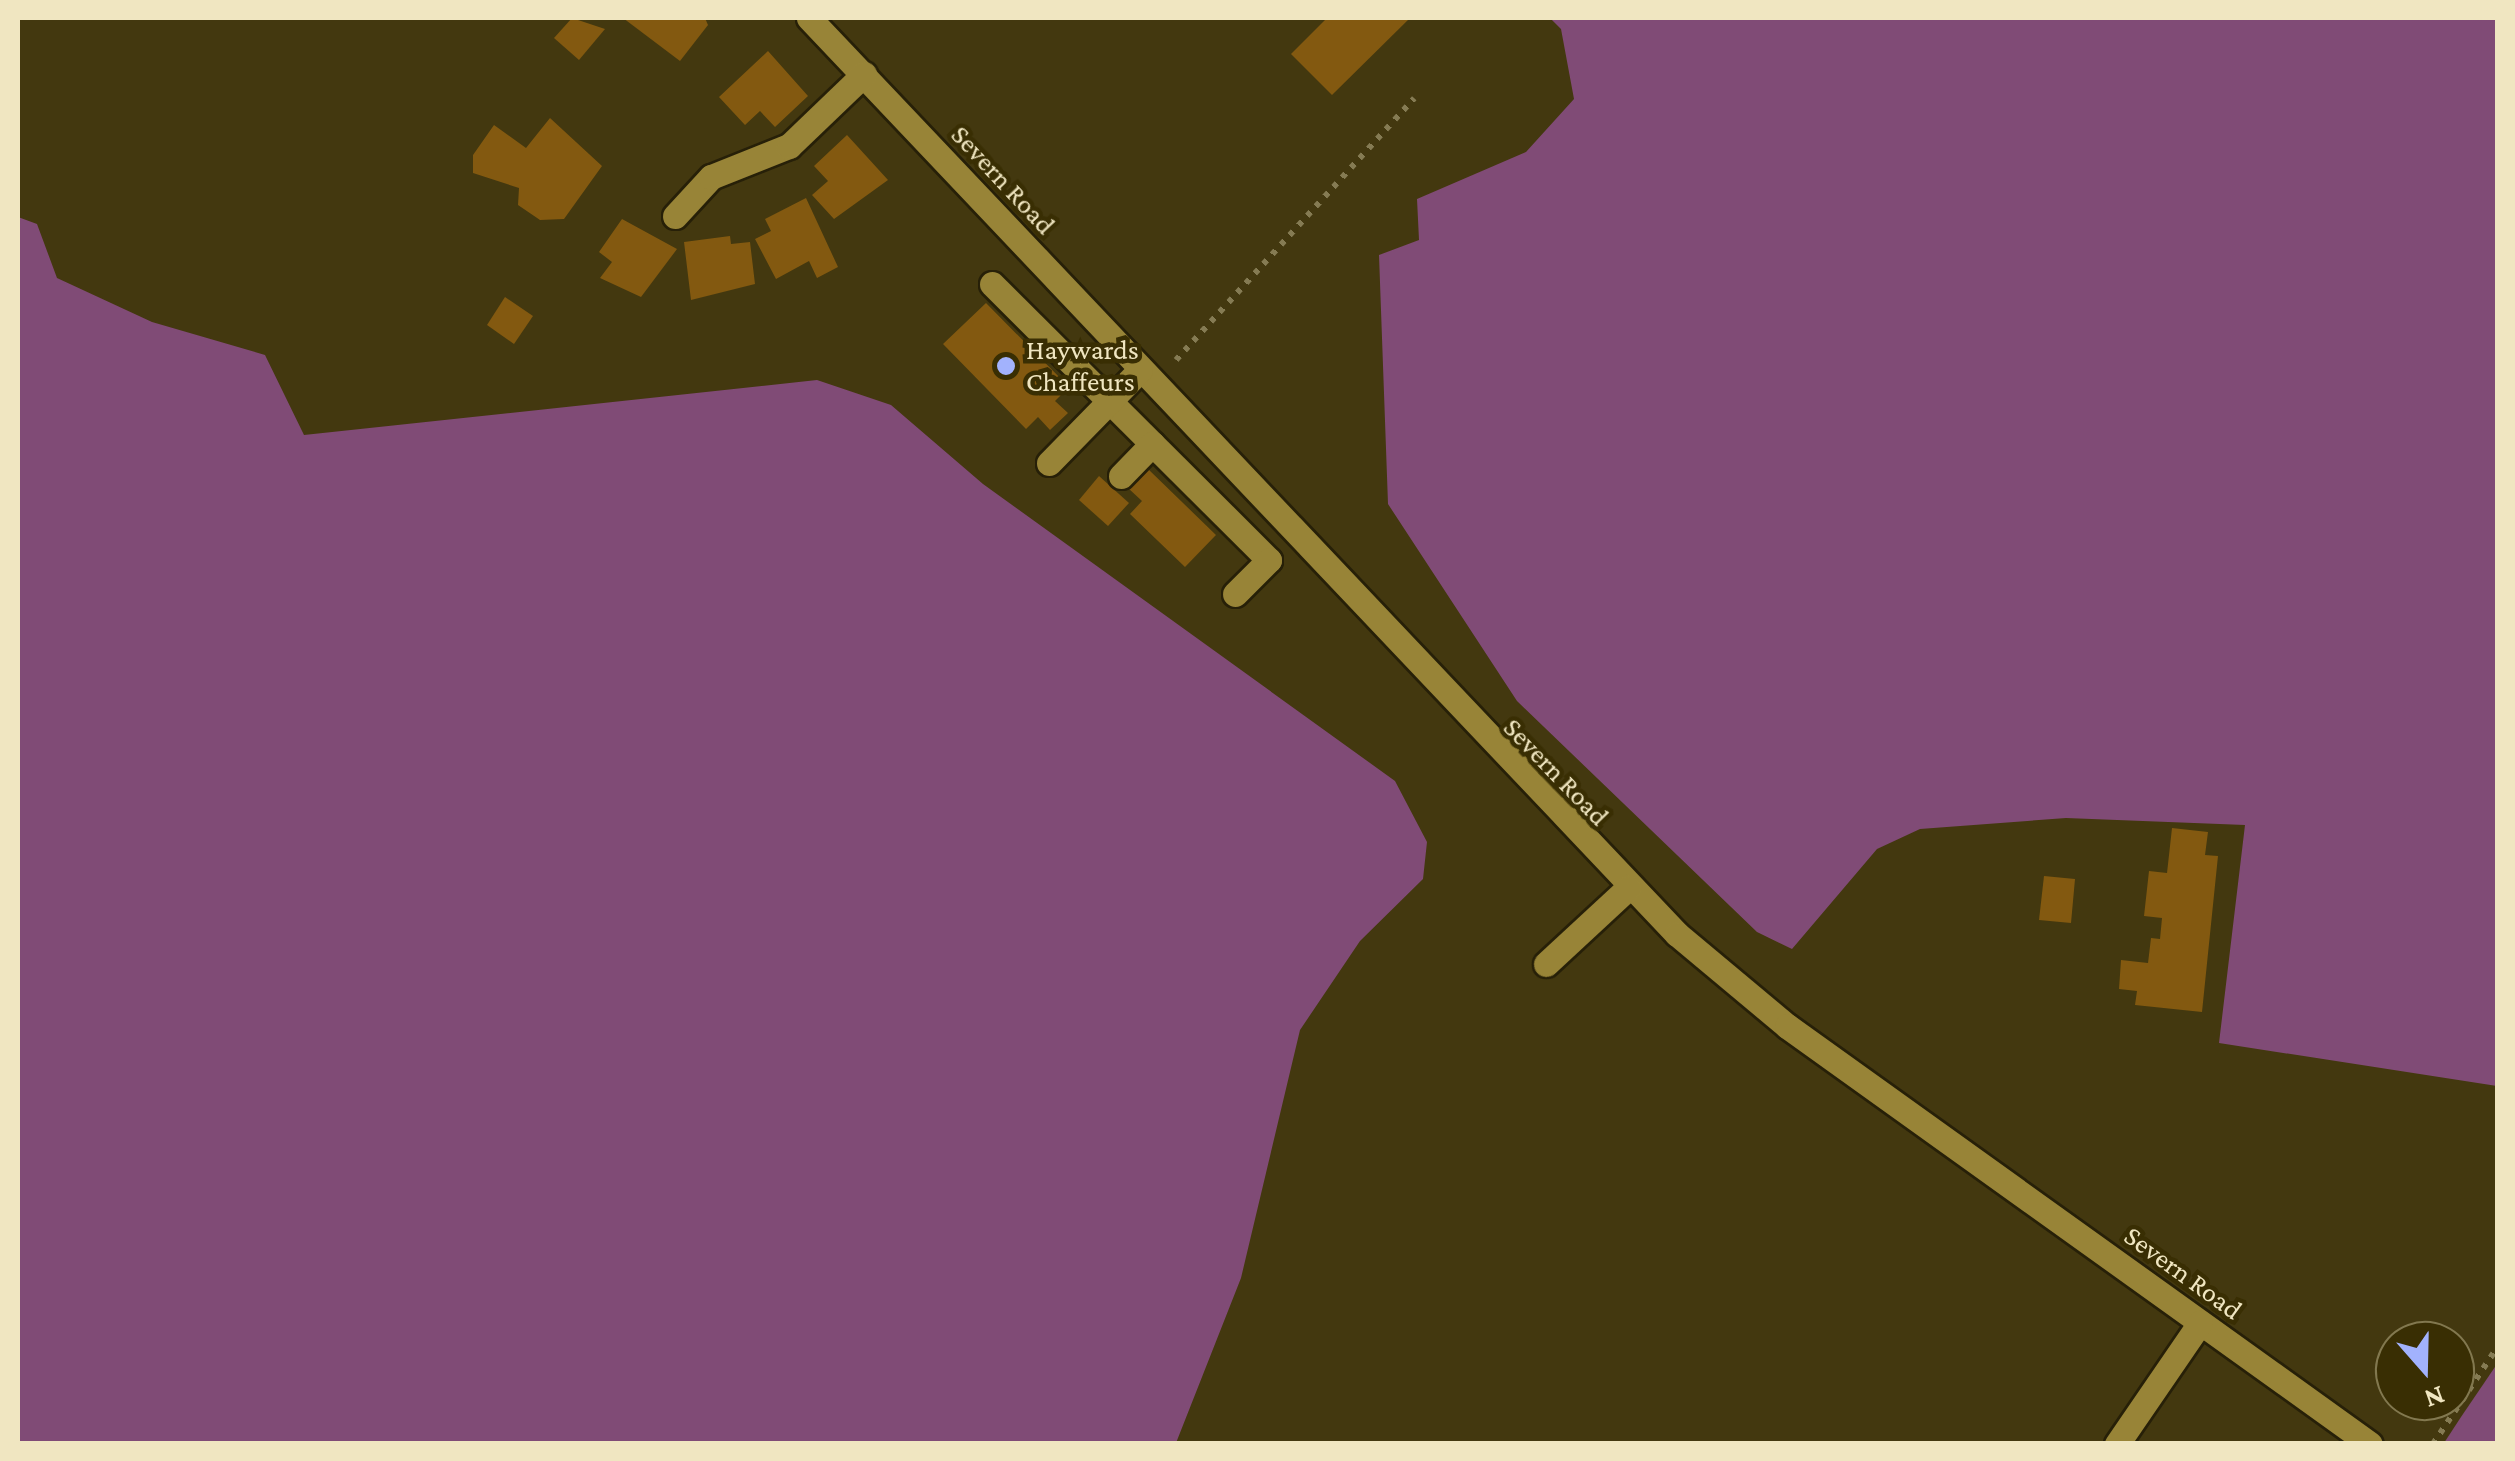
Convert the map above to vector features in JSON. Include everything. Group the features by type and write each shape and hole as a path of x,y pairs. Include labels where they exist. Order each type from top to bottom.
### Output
{"street":[{"name":"Severn Road","path":"809,18 1628,888 1787,1026 2370,1444"},
{"path":"674,216 711,177 789,146 864,74"},
{"path":"992,284 1269,560 1235,594"},
{"path":"1049,463 1109,400 1147,377"},
{"path":"1121,476 1152,444"},
{"path":"1546,964 1628,888"},
{"path":"2117,1444 2200,1322"}],"path":[{"path":"1147,377 1414,98"},
{"path":"2433,1444 2498,1346"}],"shaded area":[{"path":"1550,18 2497,18 2497,1086 2219,1043 2245,825 2066,818 1920,829 1877,849 1792,949 1757,932 1517,701 1388,504 1379,255 1419,240 1417,199 1526,152 1574,99 1561,29"},
{"path":"18,217 37,224 57,278 152,322 265,355 304,435 817,380 891,405 983,484 1395,781 1427,842 1423,879 1360,941 1300,1030 1241,1278 1176,1443 18,1443"},
{"path":"2497,1364 2497,1443 2444,1443 2458,1421 2475,1421 2475,1396"}],"building":[{"path":"572,18 605,29 579,60 554,38"},
{"path":"623,18 705,18 708,25 680,61"},
{"path":"1327,18 1410,18 1332,95 1291,54"},
{"path":"768,51 808,96 775,127 760,111 745,125 719,97"},
{"path":"550,118 602,166 564,219 540,220 518,205 519,188 473,173 473,155 494,125 526,148"},
{"path":"847,135 888,180 834,219 812,195 828,181 814,166"},
{"path":"806,198 838,267 817,278 809,261 776,279 755,239 771,231 765,219"},
{"path":"622,219 677,249 641,297 600,278 612,262 599,252"},
{"path":"730,236 731,244 750,242 755,284 691,300 684,242"},
{"path":"505,297 533,316 514,344 487,325"},
{"name":"Haywards Chaffeurs","path":"986,303 1069,387 1055,401 1068,413 1050,430 1038,417 1026,429 943,344"},
{"path":"1147,468 1216,535 1185,567 1130,514 1142,501 1128,488"},
{"path":"1099,476 1129,503 1108,526 1079,500"},
{"path":"2172,828 2208,832 2205,855 2218,856 2202,1012 2135,1005 2137,991 2119,989 2121,960 2148,963 2151,938 2160,939 2162,918 2144,916 2149,871 2167,873"},
{"path":"2044,876 2075,879 2071,923 2039,920"}],"place":[{"name":"Haywards Chaffeurs","path":"1006,366"}]}
